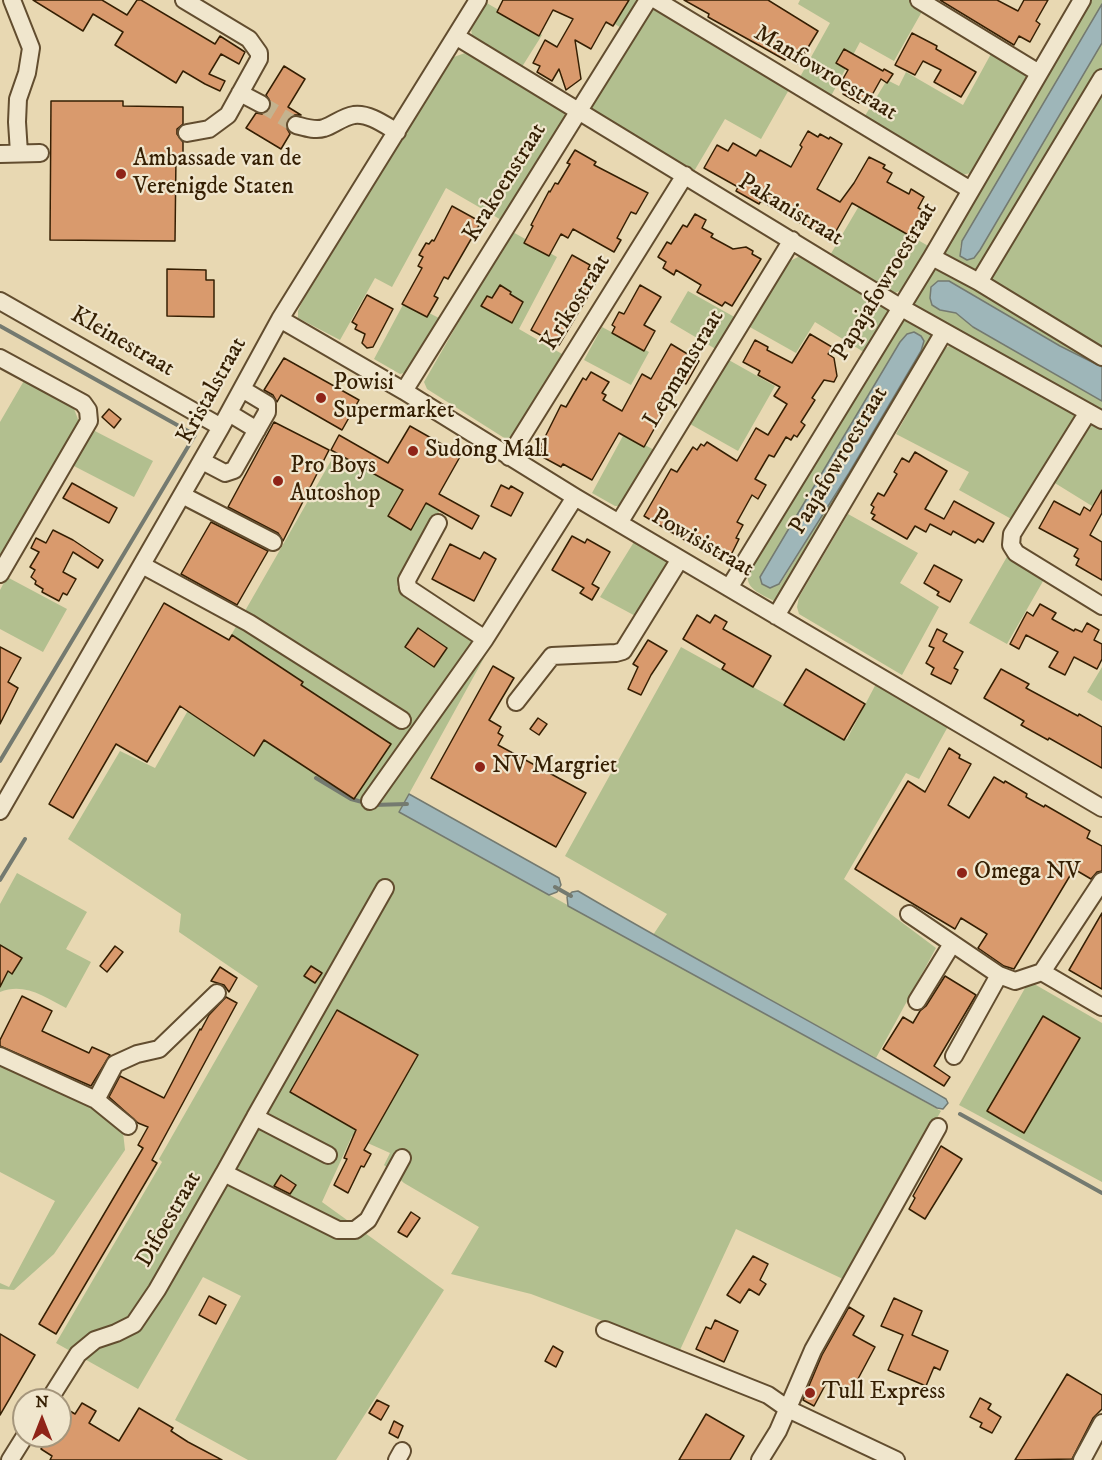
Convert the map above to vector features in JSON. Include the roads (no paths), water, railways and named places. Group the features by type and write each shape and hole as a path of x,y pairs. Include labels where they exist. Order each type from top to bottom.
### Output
{"street":[{"path":"12,0 31,48 27,73 18,99 19,153"},
{"path":"184,0 254,43 259,53 259,59 228,116 209,129 187,132"},
{"name":"Kristalstraat","path":"0,811 202,461 280,319 478,0"},
{"name":"Krakoenstraat","path":"404,392 648,0"},
{"name":"Manfowroestraat","path":"656,0 969,189"},
{"path":"919,0 1038,73"},
{"name":"Papajafowroestraat","path":"729,588 932,257 969,189 1082,0"},
{"name":"Pakanistraat","path":"457,37 578,113 685,175 900,306 1095,416"},
{"path":"979,282 1102,78"},
{"path":"240,93 261,104"},
{"path":"296,125 317,129 326,128 354,115 372,119 397,132"},
{"path":"0,153 40,153"},
{"name":"Krikostraat","path":"509,457 685,175"},
{"name":"Lepmanstraat","path":"619,523 792,240"},
{"path":"932,257 979,282 1102,357"},
{"name":"Kleinestraat","path":"0,301 225,420 256,429"},
{"name":"Powisistraat","path":"280,319 575,497 1102,808"},
{"name":"Paajafowroestraat","path":"776,616 944,332"},
{"path":"0,358 82,404 88,410 89,421 0,574"},
{"path":"202,461 225,473 234,470 267,412 267,404 242,389"},
{"path":"1095,416 1012,534 1011,545 1016,553 1102,606"},
{"path":"182,495 273,542"},
{"path":"370,801 485,639 575,497"},
{"path":"438,523 407,580 408,588 485,639"},
{"path":"516,702 552,656 622,651 628,645 680,559"},
{"path":"142,565 249,622 402,720"},
{"path":"909,914 999,975 1016,981 1042,972 1102,881"},
{"path":"224,1173 385,888"},
{"path":"917,1001 951,944"},
{"path":"1042,972 1102,1007"},
{"path":"954,1056 999,975"},
{"path":"96,1100 115,1064 137,1054 159,1049 217,993"},
{"path":"0,1056 96,1100 128,1126"},
{"path":"255,1116 328,1155"},
{"path":"760,1460 778,1431 813,1350 938,1127"},
{"name":"Difoestraat","path":"57,1388 78,1354 94,1340 134,1324 158,1290 224,1173 338,1230 355,1230 368,1220 402,1158"},
{"path":"605,1330 768,1395 788,1409 896,1460"},
{"path":"1082,1460 1102,1423"}],"water":[{"path":"1102,4 1102,43 980,250 974,258 967,260 960,256 962,241"},
{"path":"938,281 949,281 1060,346 1102,367 1102,401 973,327 956,313 940,310 932,305 931,287"},
{"path":"914,332 924,341 921,351 849,473 779,584 770,588 762,584 760,577 900,342 907,334"},
{"path":"409,794 559,878 561,885 557,892 549,895 399,812"},
{"path":"578,891 946,1099 948,1103 943,1109 937,1108 568,906 567,897 572,892"}],"waterway":[{"path":"0,326 195,435 0,761"},
{"path":"316,778 351,799 366,803"},
{"path":"373,805 407,804"},
{"path":"0,880 25,839"},
{"path":"555,887 571,896"},
{"path":"960,1114 1102,1193"}],"tunnel":[{"path":"261,104 296,125"}],"place":[{"name":"Ambassade van de Verenigde Staten","path":"121,174"},
{"name":"Powisi Supermarket","path":"321,398"},
{"name":"Sudong Mall","path":"413,451"},
{"name":"Pro Boys Autoshop","path":"278,481"},
{"name":"NV Margriet","path":"480,767"},
{"name":"Omega NV","path":"962,873"},
{"name":"Tull Express","path":"810,1393"}]}
